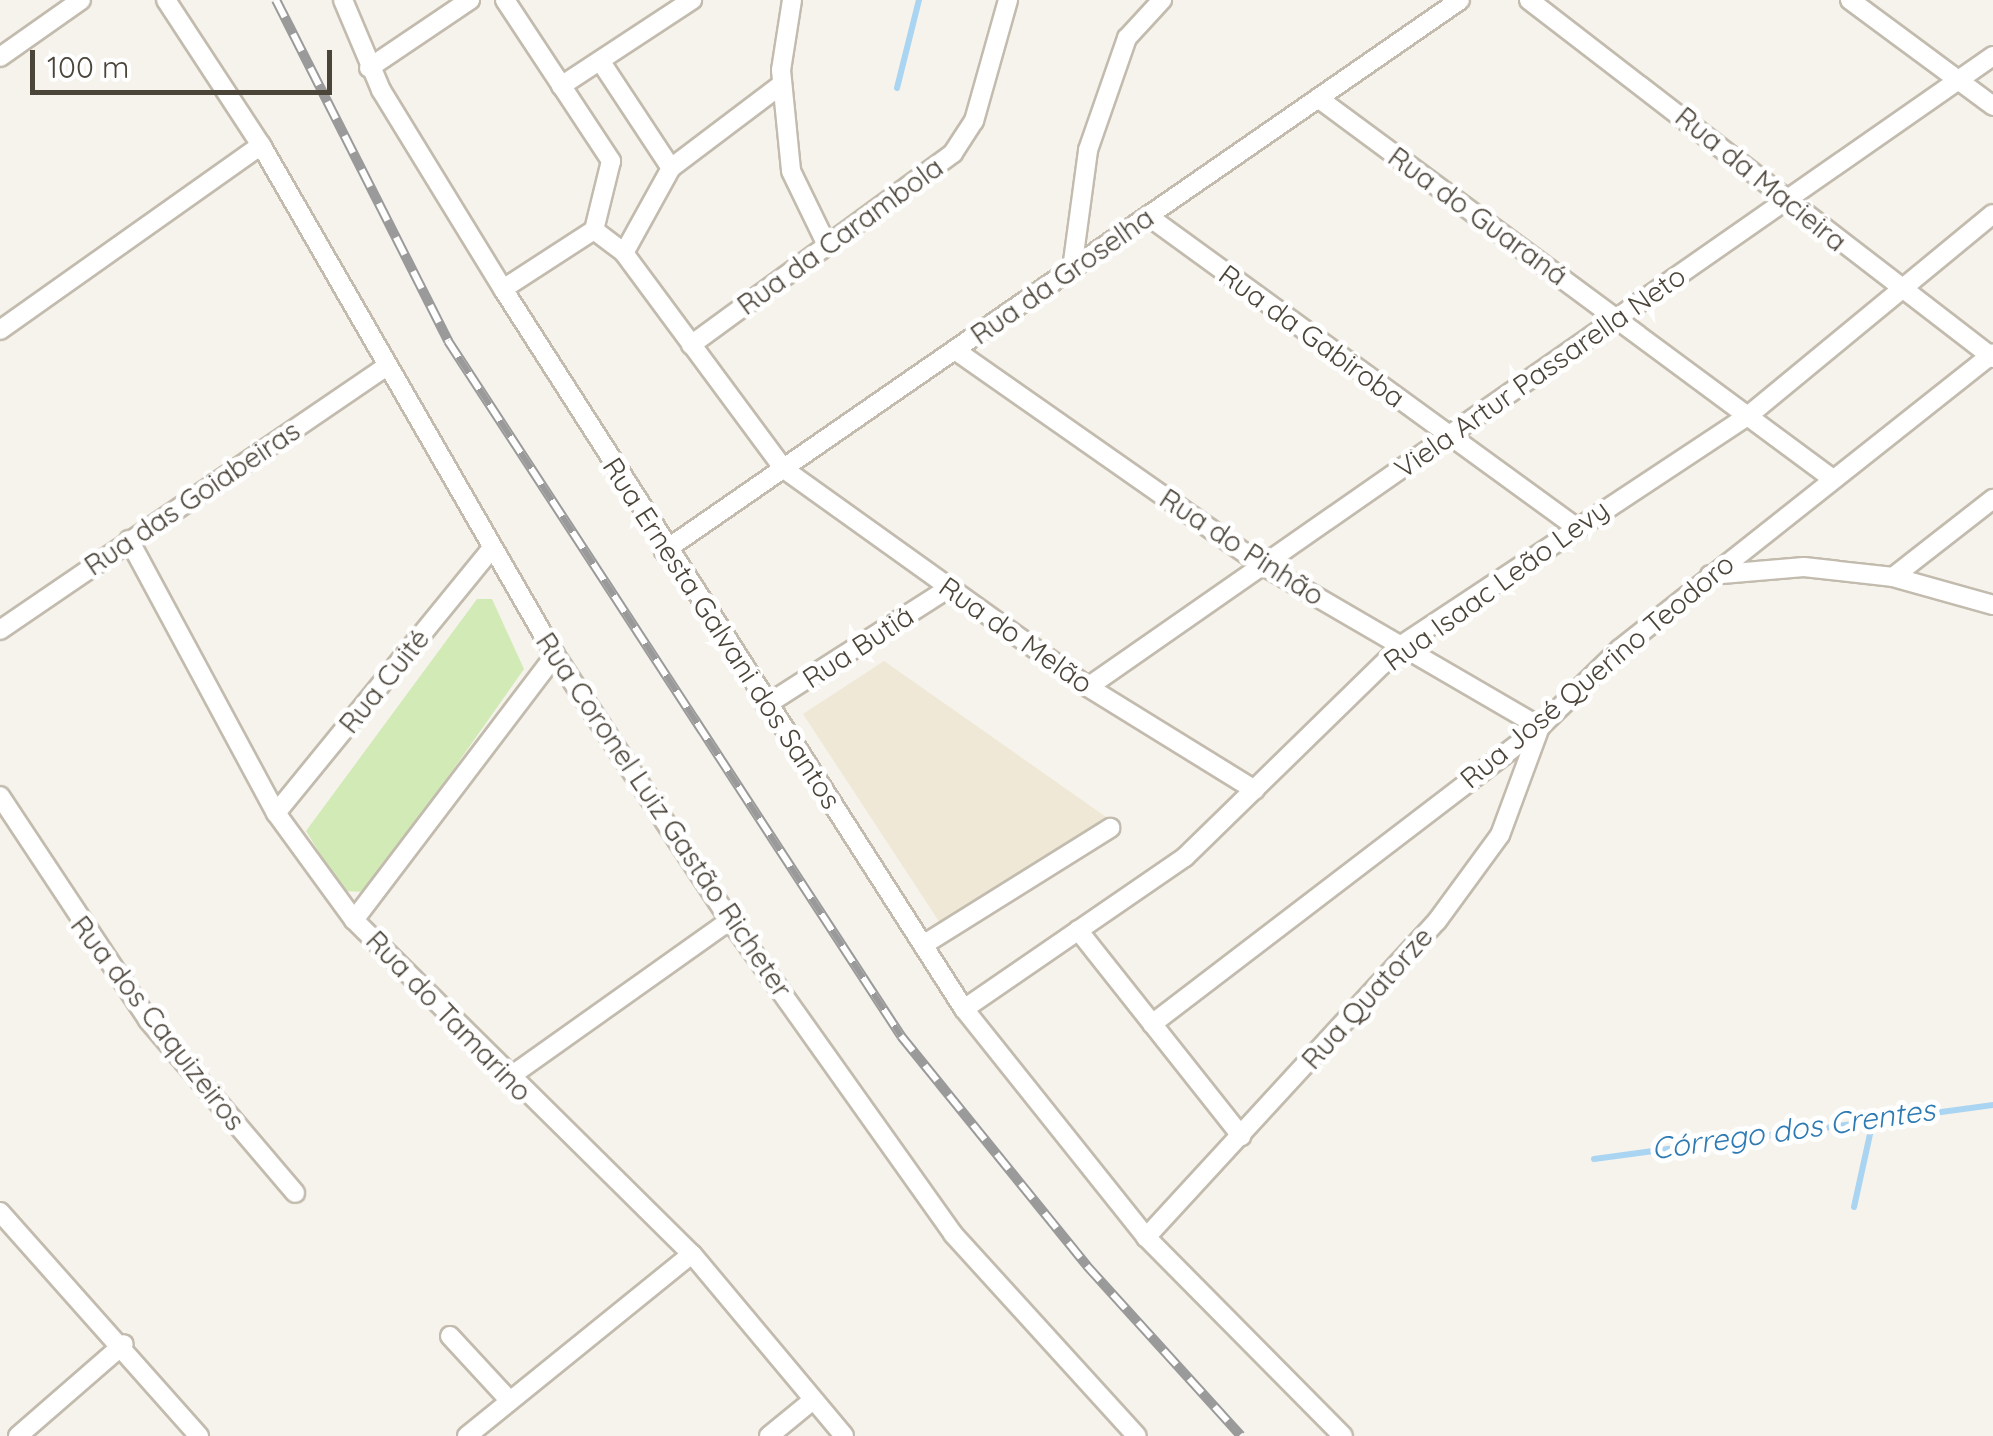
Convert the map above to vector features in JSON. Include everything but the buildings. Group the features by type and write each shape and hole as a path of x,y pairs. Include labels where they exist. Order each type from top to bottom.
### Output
{"street":[{"path":"0,57 81,0"},
{"name":"Rua Coronel Luiz Gastão Richeter","path":"166,0 262,145 384,368 555,656 730,920 953,1234 1136,1436"},
{"name":"Rua Ernesta Galvani dos Santos","path":"343,0 370,68 502,289 664,551 964,1009 1146,1237 1343,1436"},
{"path":"370,68 470,0"},
{"path":"502,289 594,230 611,161 506,0"},
{"path":"561,86 692,0"},
{"path":"792,0 782,84 792,171 827,245"},
{"name":"Rua da Carambola","path":"691,345 953,154 974,121 1008,0"},
{"path":"1072,269 1088,150 1128,38 1162,0"},
{"name":"Rua da Groselha","path":"664,551 1460,0"},
{"name":"Rua da Macieira","path":"1529,0 1791,197 1894,288 1992,356"},
{"path":"1850,0 1993,106"},
{"name":"Viela Artur Passarella Neto","path":"1088,688 1993,56"},
{"path":"601,62 671,168"},
{"path":"624,252 671,168 782,84"},
{"name":"Rua do Guaraná","path":"1318,98 1830,477"},
{"path":"0,330 262,145"},
{"name":"Rua Isaac Leão Levy","path":"964,1009 1184,857 1404,644 1573,526 1749,415 1894,288 1993,214"},
{"name":"Rua da Gabiroba","path":"1148,216 1573,526"},
{"name":"Rua do Melão","path":"594,230 624,252 784,469 1088,688 1255,790"},
{"name":"Rua do Pinhão","path":"955,350 1262,565 1404,644 1540,728"},
{"name":"Rua José Querino Teodoro","path":"1152,1024 1540,728 1710,575 1830,477 1992,356"},
{"name":"Rua das Goiabeiras","path":"0,630 384,368"},
{"path":"1893,576 1993,499"},
{"name":"Rua do Tamarino","path":"129,540 276,814 354,920 508,1078 692,1254 844,1436"},
{"name":"Rua Cuité","path":"276,814 492,548"},
{"path":"1710,575 1804,567 1893,576 1993,604"},
{"name":"Rua Butiá","path":"766,705 949,588"},
{"path":"354,920 555,656"},
{"name":"Rua Quatorze","path":"1146,1237 1437,921 1500,836 1540,728"},
{"name":"Rua dos Caquizeiros","path":"0,796 148,1020 294,1193"},
{"path":"922,945 1110,828"},
{"path":"508,1078 730,920"},
{"path":"1078,930 1241,1136"},
{"path":"0,1212 124,1344 199,1436"},
{"path":"468,1436 692,1254"},
{"path":"450,1336 510,1401"},
{"path":"18,1436 124,1344"},
{"path":"769,1436 813,1400"}],"shaded area":[{"path":"884,661 1109,819 940,923 803,714"}],"green space":[{"path":"477,599 492,599 524,669 367,892 343,891 306,831"}],"waterway":[{"path":"897,88 919,0"},
{"name":"Córrego dos Crentes","path":"1594,1159 1993,1105"},
{"path":"1854,1207 1874,1116"}],"railway":[{"path":"276,0 448,341 901,1036 1087,1266 1241,1436"}]}
